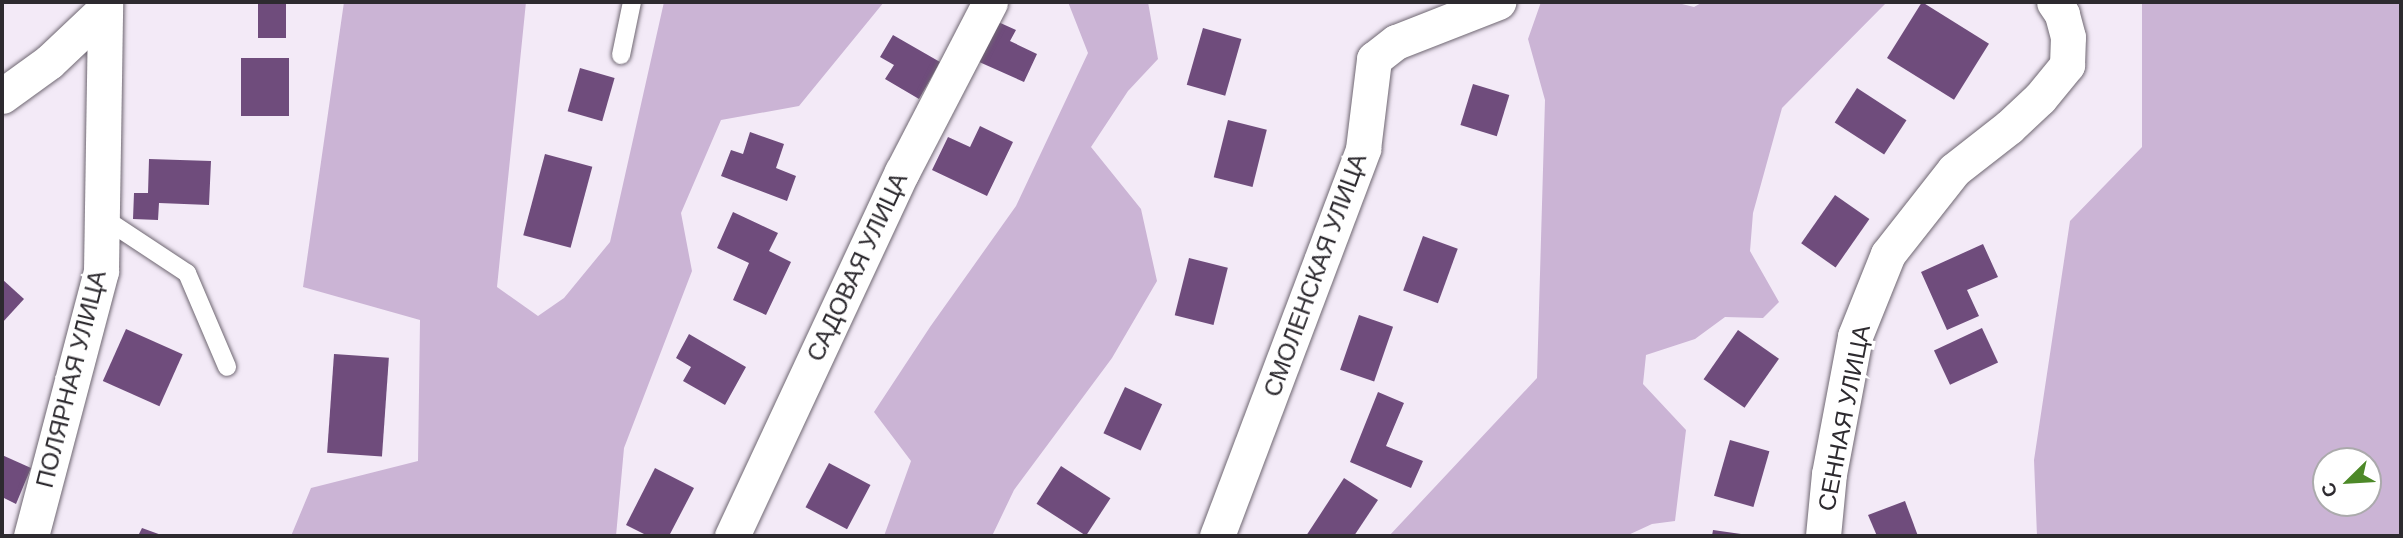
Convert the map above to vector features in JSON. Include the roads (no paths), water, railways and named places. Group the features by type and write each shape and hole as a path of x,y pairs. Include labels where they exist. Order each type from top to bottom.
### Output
{"street":[{"name":"САДОВАЯ УЛИЦА","path":"732,536 902,172 990,2"},
{"name":"СМОЛЕНСКАЯ УЛИЦА","path":"1217,536 1363,149 1374,59 1396,42 1498,2"},
{"name":"СЕННАЯ УЛИЦА","path":"1823,536 1829,474 1855,336 1888,254 1954,170 2017,120 2040,98 2067,65 2068,37 2062,14 2054,2"},
{"name":"ПОЛЯРНАЯ УЛИЦА","path":"2,96 49,62 104,6"},
{"name":"ПОЛЯРНАЯ УЛИЦА","path":"31,536 101,271 104,6"}],"lane":[{"path":"621,55 632,2"},
{"path":"102,217 187,272 227,367"}]}
